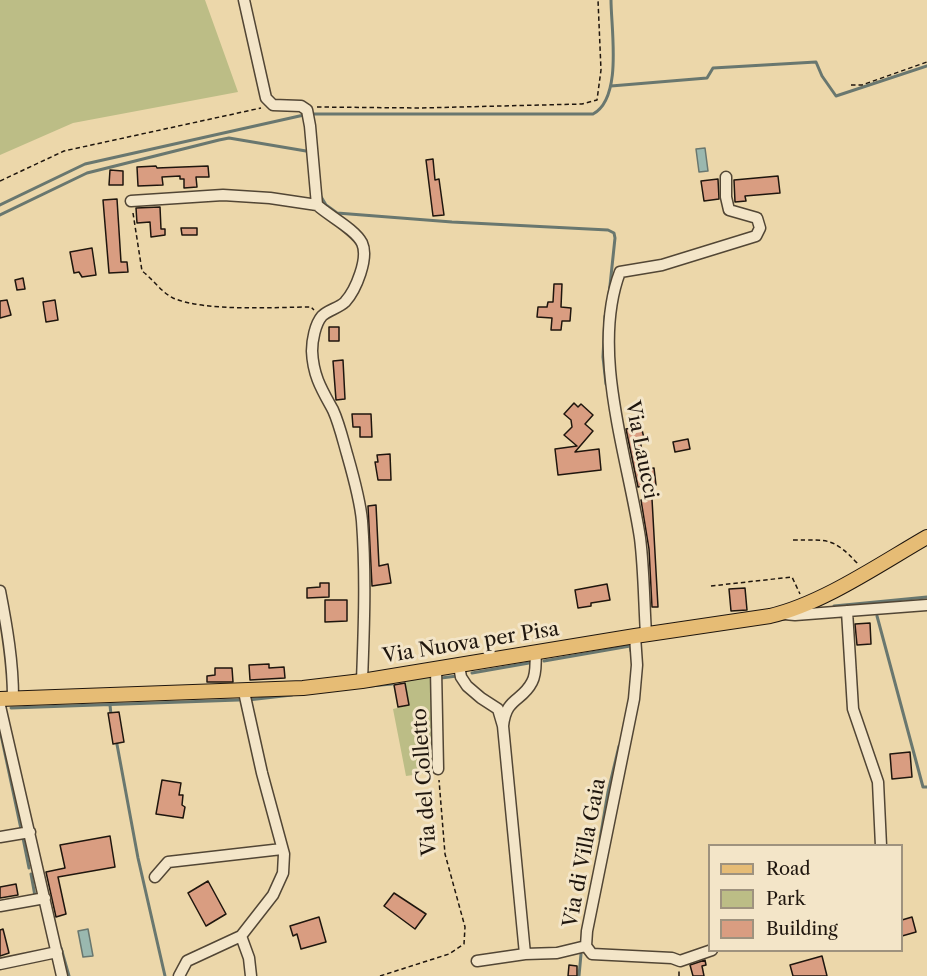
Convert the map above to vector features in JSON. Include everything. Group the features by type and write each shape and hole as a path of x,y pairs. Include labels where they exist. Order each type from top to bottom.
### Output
{"main road":[{"name":"Via Nuova per Pisa","path":"6,699 244,692 303,688 459,666 782,613 806,605 927,537"}],"street":[{"path":"244,0 266,98 273,105 307,111 317,205"},
{"name":"Via Laucci","path":"641,635 640,541 613,400 609,363 610,322 616,282 620,272 662,265 756,236 760,228 757,218 729,210 726,197 726,177"},
{"path":"132,201 223,195 270,198 317,205 329,216 344,224 362,242 363,267 345,302 322,317 316,327 312,350 315,373 320,388 334,412 347,454 362,519 364,622 362,681"},
{"path":"0,591 10,651 6,699"},
{"path":"782,613 795,615 927,605"},
{"path":"847,610 854,709 878,782 881,844"},
{"name":"Via di Villa Gaia","path":"641,635 636,690 586,945 592,954 672,958 680,961 709,952"},
{"path":"503,726 508,707 531,684 535,673 536,653"},
{"path":"459,666 467,686 498,709 503,726 525,954"},
{"name":"Via del Colletto","path":"436,669 438,769"},
{"path":"179,976 187,961 241,936 273,895 283,873 282,849 244,692"},
{"path":"0,706 62,976"},
{"path":"0,837 30,832"},
{"path":"155,877 168,862 282,849"},
{"path":"0,906 45,898"},
{"path":"241,936 248,952 251,976"},
{"path":"477,961 557,952 586,945"},
{"path":"0,964 57,952"}],"path":[{"path":"307,111 582,104 597,100 601,70 598,0"},
{"path":"851,85 862,85 927,62"},
{"path":"0,182 64,151 273,105"},
{"path":"132,201 142,271 174,298 224,307 311,307 322,317"},
{"path":"793,540 831,540 847,552 865,572"},
{"path":"711,586 792,577 806,605"},
{"name":"Via del Colletto","path":"380,976 449,954 464,944 465,927 446,854 438,769"}],"green space":[{"path":"0,0 205,0 238,92 73,123 0,155"},
{"path":"436,675 435,772 406,776 393,709 409,705 405,680"}],"water":[{"path":"705,148 708,171 699,172 696,149"},
{"path":"88,929 93,956 83,957 78,931"}],"building":[{"path":"433,159 435,180 439,179 444,215 433,216 426,160"},
{"path":"156,166 157,168 208,166 209,177 196,177 197,187 184,188 184,179 180,179 180,176 162,177 163,185 138,186 137,167"},
{"path":"110,170 123,171 123,185 109,185"},
{"path":"778,176 780,193 745,196 746,201 735,202 734,180"},
{"path":"718,179 719,199 704,201 701,181"},
{"path":"117,199 121,262 127,262 128,272 109,273 103,200"},
{"path":"160,207 161,229 165,229 165,235 151,237 150,222 137,223 136,208"},
{"path":"181,228 197,228 197,235 182,235"},
{"path":"92,248 96,275 82,277 79,272 74,273 70,252"},
{"path":"23,278 25,289 17,290 15,280"},
{"path":"554,284 562,284 561,307 571,308 570,321 562,321 561,330 551,330 552,318 537,317 538,307 547,307 548,302 553,302"},
{"path":"7,300 11,315 0,318 0,301"},
{"path":"55,300 58,320 46,322 43,302"},
{"path":"329,327 339,327 339,341 329,341"},
{"path":"343,360 345,399 336,400 333,361"},
{"path":"574,403 578,407 581,404 593,415 585,424 593,431 575,452 599,449 601,470 558,475 555,449 577,446 564,435 572,427 571,420 564,414"},
{"path":"352,414 371,414 372,437 360,437 360,427 353,427"},
{"path":"641,426 644,438 640,439 645,469 654,468 656,485 638,487 626,429"},
{"path":"688,439 690,449 675,452 673,442"},
{"path":"390,454 391,480 378,480 375,462 378,462 377,455"},
{"path":"652,499 658,607 652,607 649,549 641,500"},
{"path":"376,505 379,566 388,564 391,583 372,586 368,506"},
{"path":"320,583 329,583 329,597 307,598 307,588 320,587"},
{"path":"607,584 610,600 578,608 575,590"},
{"path":"745,588 747,610 731,611 729,589"},
{"path":"325,600 347,600 347,621 325,622"},
{"path":"870,623 871,644 857,645 855,624"},
{"path":"269,664 269,668 284,667 285,678 250,680 249,665"},
{"path":"215,668 232,668 233,682 207,682 207,676 215,675"},
{"path":"405,683 409,705 398,707 394,685"},
{"path":"119,712 124,742 113,744 108,713"},
{"path":"910,752 912,777 892,779 890,754"},
{"path":"162,780 181,783 179,795 183,795 182,805 185,807 183,818 156,814"},
{"path":"110,836 115,867 58,877 66,914 56,917 46,872 65,868 60,845"},
{"path":"208,881 226,914 206,926 188,893"},
{"path":"16,884 18,895 0,898 0,887"},
{"path":"394,893 426,914 415,929 384,906"},
{"path":"319,917 326,942 301,949 297,934 293,936 290,926"},
{"path":"912,917 916,932 903,936 903,920"},
{"path":"3,929 9,953 0,956 0,930"},
{"path":"822,956 827,976 793,976 790,965"},
{"path":"705,960 706,965 702,966 704,976 693,976 690,965"},
{"path":"569,965 577,966 577,976 568,976"}],"waterway":[{"path":"310,114 593,114 602,106 612,79 611,0"},
{"path":"611,86 707,78 713,68 816,62 822,76 836,96 927,66"},
{"path":"0,205 85,164 304,115"},
{"path":"0,215 87,173 219,140 229,138 306,151"},
{"path":"320,195 326,205 337,213 608,230 614,233 615,238 609,295"},
{"path":"605,316 603,357 606,384"},
{"path":"834,606 927,597"},
{"path":"877,616 923,787 927,787"},
{"path":"544,661 630,646 631,651"},
{"path":"472,673 529,663"},
{"path":"441,678 457,676"},
{"path":"370,686 392,684"},
{"path":"248,700 292,695"},
{"path":"11,708 239,700"},
{"path":"110,705 111,715"},
{"path":"0,730 21,829"},
{"path":"116,739 138,858 165,976"},
{"path":"600,839 619,746"},
{"path":"23,838 29,868"},
{"path":"31,874 35,896"},
{"path":"61,948 69,976"},
{"path":"579,976 581,954"}]}
